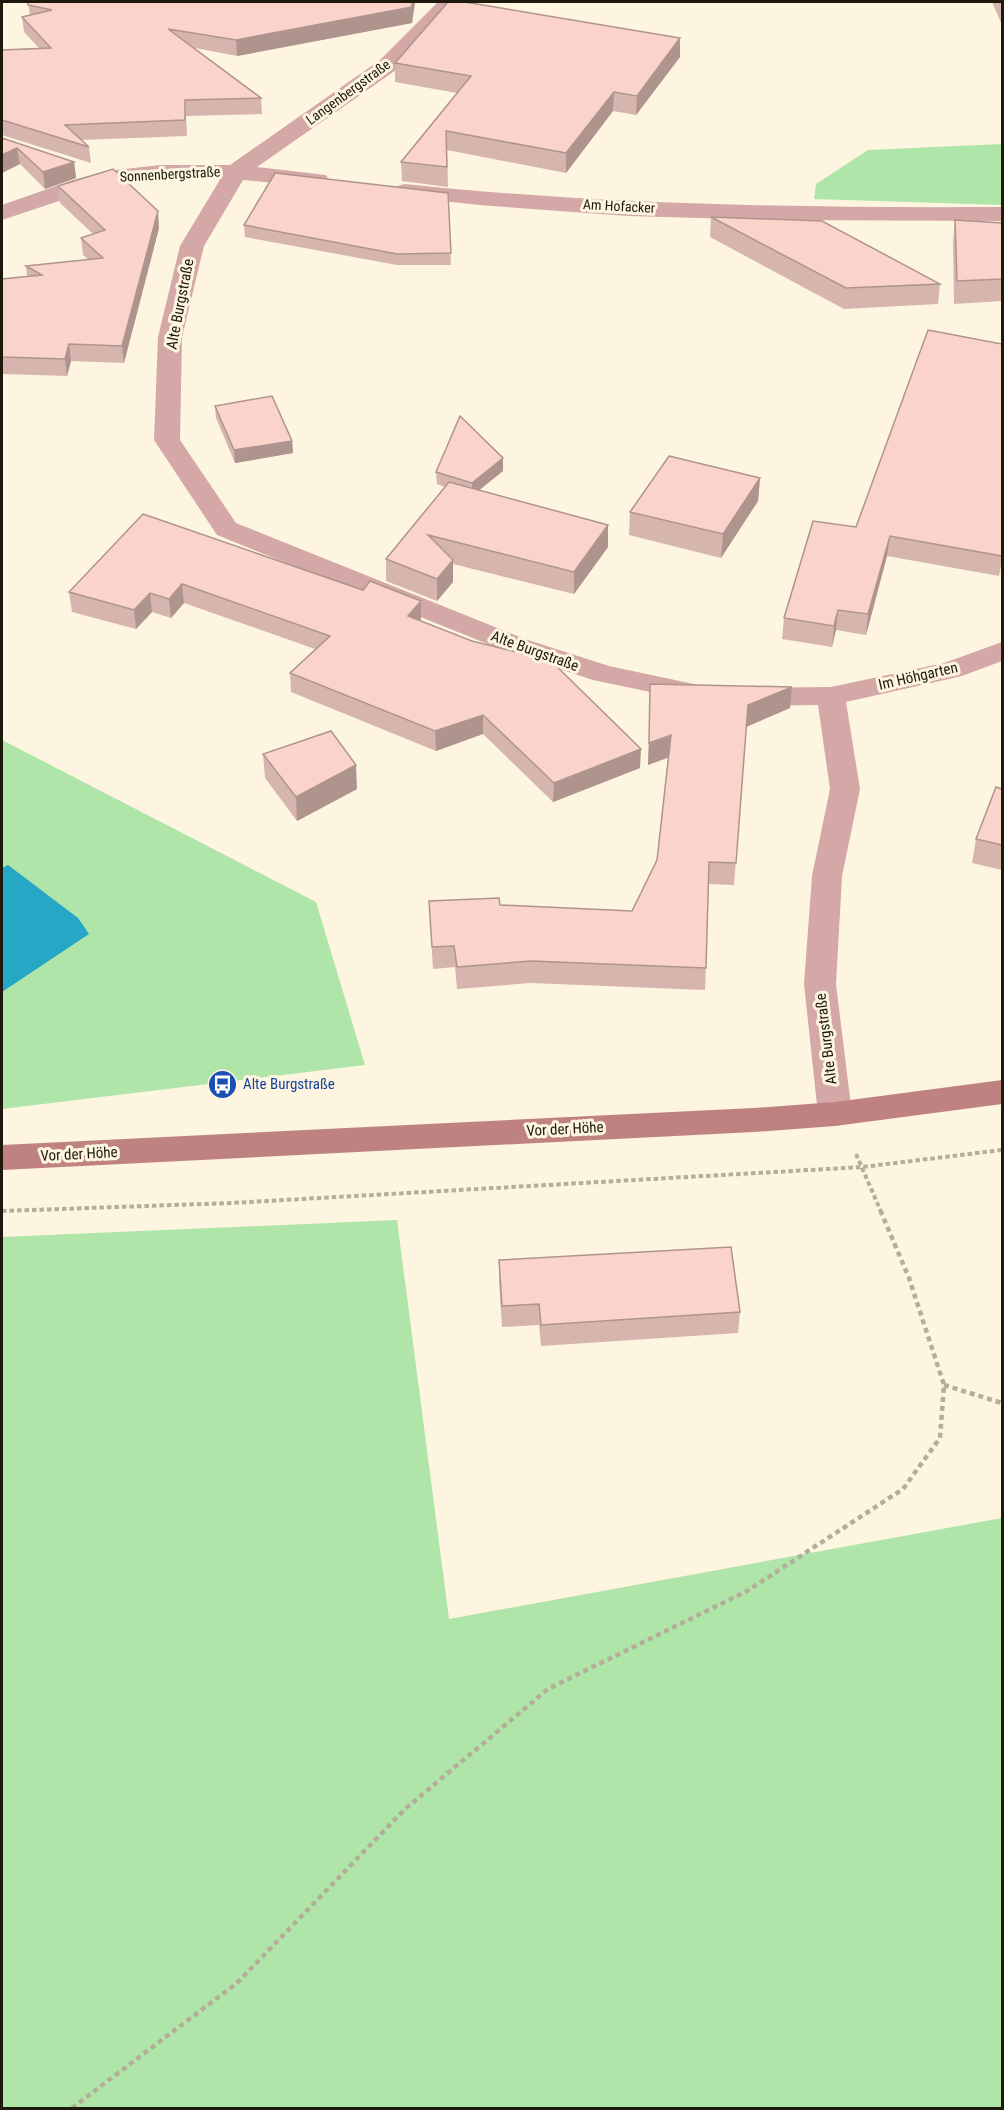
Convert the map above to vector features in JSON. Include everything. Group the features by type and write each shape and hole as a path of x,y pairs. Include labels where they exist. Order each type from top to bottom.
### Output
{"main road":[{"name":"Vor der Höhe","path":"2,1158 835,1113 1002,1092"}],"street":[{"name":"Langenbergstraße","path":"237,171 388,65 449,2"},
{"path":"64,164 105,178"},
{"name":"Sonnenbergstraße","path":"2,213 105,178 179,171 237,171"},
{"path":"237,171 340,183"},
{"name":"Alte Burgstraße","path":"237,171 192,246 170,337 167,440 226,529 515,645 603,674 675,690 759,698 831,696 845,789 827,876 820,984 835,1113"},
{"name":"Am Hofacker","path":"386,188 467,198 777,215 1002,214"},
{"name":"Im Höhgarten","path":"831,696 952,670 1002,651"}],"path":[{"path":"72,2109 237,1983 405,1809 548,1689 747,1591 903,1489 940,1438 944,1385 909,1278 862,1167 835,1113"},
{"path":"2,1211 232,1203 862,1167 1002,1150"},
{"path":"944,1385 1002,1403"}],"green space":[{"path":"1002,144 1002,205 814,199 816,184 868,150"},
{"path":"2,740 316,902 365,1065 2,1109"},
{"path":"397,1220 449,1619 1002,1518 1002,2108 2,2108 2,1237"}],"water":[{"path":"8,865 78,918 89,934 2,992 2,868"}],"building":[{"path":"28,2 412,2 412,7 236,40 168,29 261,98 185,100 185,120 65,125 89,147 2,120 2,50 51,48 22,17 52,10 28,5"},
{"path":"448,2 465,2 680,38 637,96 614,92 566,153 446,131 447,167 401,162 471,76 395,63"},
{"path":"2,138 74,162 43,172 17,148 2,155"},
{"path":"113,169 158,211 122,346 69,344 65,359 2,357 2,279 42,275 26,266 103,258 81,238 105,230 58,186"},
{"path":"275,173 448,193 451,253 397,254 244,225"},
{"path":"711,217 822,221 940,284 846,288"},
{"path":"955,220 1002,223 1002,279 957,281"},
{"path":"928,330 1002,344 1002,556 890,536 868,614 838,610 834,626 784,618 813,521 856,527"},
{"path":"272,396 292,441 234,450 215,406"},
{"path":"460,416 503,458 472,483 436,472"},
{"path":"669,456 760,478 723,534 630,512"},
{"path":"449,482 608,525 574,572 428,535 453,560 437,579 386,559"},
{"path":"143,514 363,590 370,581 421,601 408,616 472,641 532,656 543,653 641,749 554,783 483,715 435,731 290,673 330,636 182,584 169,599 150,593 134,610 69,592"},
{"path":"650,684 792,687 748,705 736,863 709,862 706,968 531,961 457,967 454,946 432,947 429,901 499,898 500,905 632,911 657,860 671,735 649,743"},
{"path":"331,731 356,765 296,797 263,754"},
{"path":"996,787 1002,789 1002,845 976,839"},
{"path":"731,1247 740,1312 541,1325 539,1304 502,1306 499,1260"}],"place":[{"name":"Alte Burgstraße","path":"222,1084"}]}
